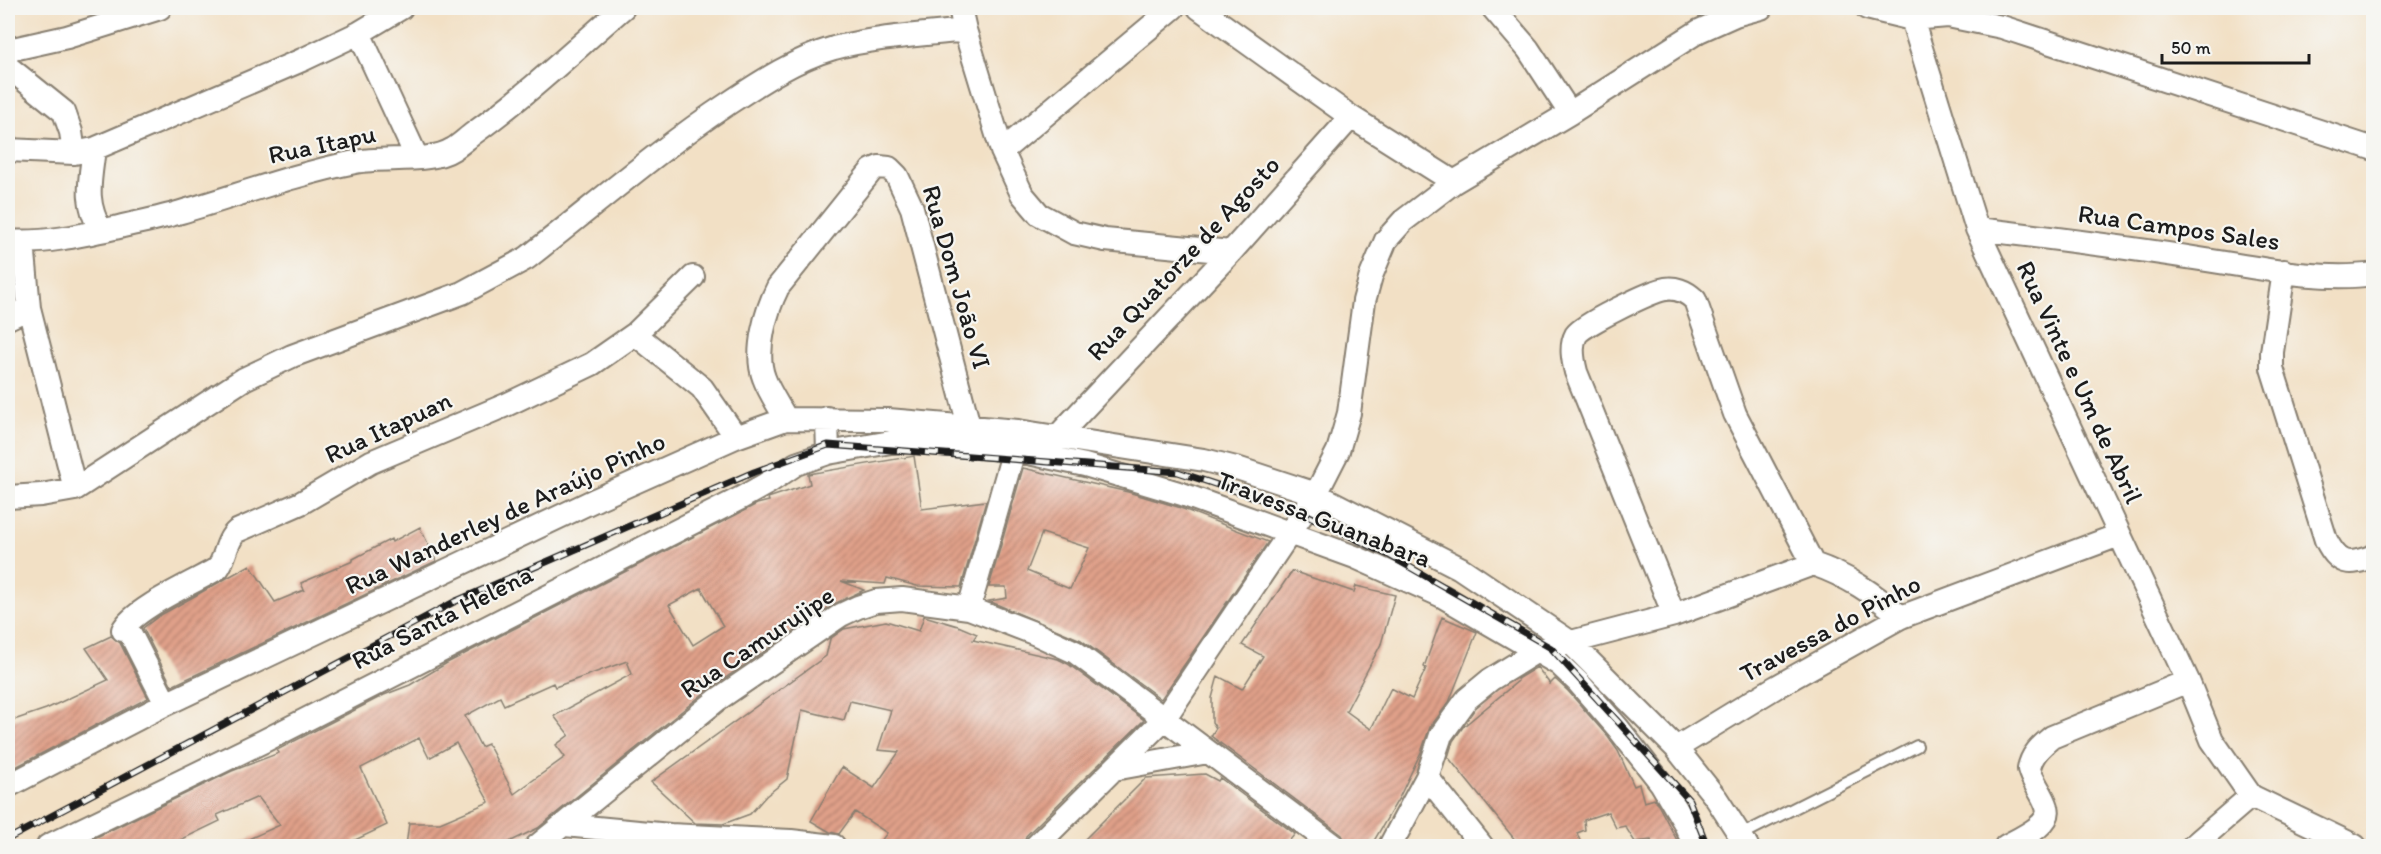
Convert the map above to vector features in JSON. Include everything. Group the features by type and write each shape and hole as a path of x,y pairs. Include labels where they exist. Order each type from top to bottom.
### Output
{"street":[{"path":"8,53 13,49 67,37 160,8"},
{"path":"8,150 84,151 281,70 359,33 402,8"},
{"name":"Rua Itapu","path":"15,242 77,236 179,213 273,183 353,163 378,158 426,159 452,150 510,107 623,8"},
{"path":"1002,151 1173,8"},
{"path":"1199,8 1352,117 1454,182"},
{"path":"1493,8 1528,49 1570,113"},
{"path":"1036,846 1164,719 1316,494 1338,451 1346,423 1364,302 1371,276 1386,240 1403,221 1454,182 1570,113 1699,31 1735,15 1761,8"},
{"path":"1867,8 1912,19 1948,16 2002,27 2373,149"},
{"path":"8,497 41,495 75,489 244,379 292,356 462,293 498,275 526,258 696,124 798,61 834,48 962,19 1002,151 1022,194 1039,214 1074,233 1105,240 1231,252"},
{"name":"Rua Vinte e Um de Abril","path":"1912,19 1977,229 2188,681 2212,740 2251,795"},
{"path":"359,33 417,158"},
{"path":"8,67 64,112 84,151 88,198 93,218 101,231"},
{"name":"Rua Quatorze de Agosto","path":"1056,438 1231,252 1352,117"},
{"name":"Rua Dom João VI","path":"786,419 763,377 761,344 771,302 778,287 840,208 872,170 879,166 889,168 897,176 912,208 969,426"},
{"name":"Rua Campos Sales","path":"1977,229 2115,246 2284,271 2354,277 2373,274"},
{"path":"15,242 29,308 75,489"},
{"path":"2284,271 2272,352 2276,385 2331,550 2345,562 2352,563 2373,556"},
{"name":"Rua Itapuan","path":"166,704 129,631 123,630 127,622 137,614 218,568 232,535 301,503 371,462 506,405 592,364 635,334 693,277"},
{"path":"1674,615 1576,372 1573,352 1575,337 1588,324 1662,289 1682,291 1695,300 1735,414 1813,564"},
{"path":"8,318 29,308"},
{"path":"635,334 702,388 736,437"},
{"path":"827,418 828,453"},
{"name":"Rua Wanderley de Araújo Pinho","path":"8,786 166,704 597,499 736,437 786,419 827,418 969,426 1203,460 1240,469 1316,494 1460,568 1570,642 1676,748 1716,798 1744,841"},
{"name":"Travessa Guanabara","path":"828,453 891,441 916,441 1014,450 1085,465 1139,480 1355,557 1442,596 1559,664 1618,728 1661,783 1695,846"},
{"path":"969,608 1014,450"},
{"name":"Rua Santa Helena","path":"48,846 262,742 749,493 796,464 828,453"},
{"name":"Travessa do Pinho","path":"1676,748 1776,687 1901,617 2119,534"},
{"path":"1390,846 1427,777 1440,735 1467,699 1490,680 1537,651 1674,615 1813,564 1839,573 1853,581 1901,617"},
{"name":"Rua Camurujipe","path":"537,846 717,700 841,615 876,601 902,599 969,608 1036,634 1075,652 1164,719"},
{"path":"2006,846 2039,827 2047,816 2047,806 2029,769 2033,756 2045,742 2052,737 2188,681"},
{"path":"1164,719 1334,846"},
{"path":"1114,769 1208,752"},
{"path":"1427,777 1482,846"},
{"path":"2193,846 2251,795 2355,846"},
{"path":"565,825 834,846"}],"lane":[{"path":"1744,841 1917,746"}],"building":[{"path":"914,456 922,509 986,501 961,587 917,586 887,578 885,584 841,581 864,590 834,604 709,689 538,828 501,846 406,846 409,823 440,823 489,802 456,743 429,758 419,738 361,768 387,825 353,841 358,846 233,846 280,825 258,797 217,815 220,821 168,846 78,846 232,771 279,753 277,750 384,695 410,685 447,663 757,504 769,501 768,498 810,484 808,474","holes":["701,588 723,626 693,645 669,605","627,661 632,674 554,716 569,735 556,745 565,757 514,794 488,744 481,747 465,716 500,697 504,705 553,683 555,687"]},
{"path":"1023,468 1128,492 1178,507 1268,542 1161,699 1081,640 989,601 1007,598 1006,587 989,587","holes":["1042,533 1089,548 1070,589 1027,571"]},
{"path":"420,527 436,561 172,686 143,628 159,616 250,565 275,602 304,590 301,583 353,561 391,539 392,542"},
{"path":"1292,571 1354,592 1356,586 1395,595 1381,644 1346,711 1371,729 1391,688 1412,699 1426,668 1424,667 1442,617 1477,632 1449,702 1430,727 1399,798 1371,846 1347,845 1342,835 1211,736 1216,728 1212,722 1212,698 1218,676 1242,689 1263,656 1242,645"},
{"path":"924,616 977,634 973,640 1058,659 1144,720 1026,836 1023,846 892,846 880,842 887,833 855,812 839,834 830,832 811,821 842,767 874,788 899,752 878,750 891,710 850,701 844,720 802,710 787,779 766,796 750,814 723,824 695,823 651,782 826,656 830,639 844,629 886,621 919,631"},
{"path":"111,636 120,643 148,698 8,771 8,722 46,709 108,680 86,648"},
{"path":"1537,667 1550,684 1555,679 1568,691 1608,737 1618,751 1634,786 1639,784 1644,802 1655,799 1680,846 1652,846 1651,840 1635,842 1625,826 1616,828 1608,812 1584,820 1585,830 1577,833 1582,846 1520,846 1448,757 1453,741 1463,727 1518,681 1517,679"},
{"path":"1205,774 1218,781 1220,778 1295,834 1285,846 1078,846 1146,778"}],"railway":[{"path":"8,839 454,602 754,472 828,445 1178,472 1303,513 1387,554 1551,648 1689,800 1707,846"}]}
